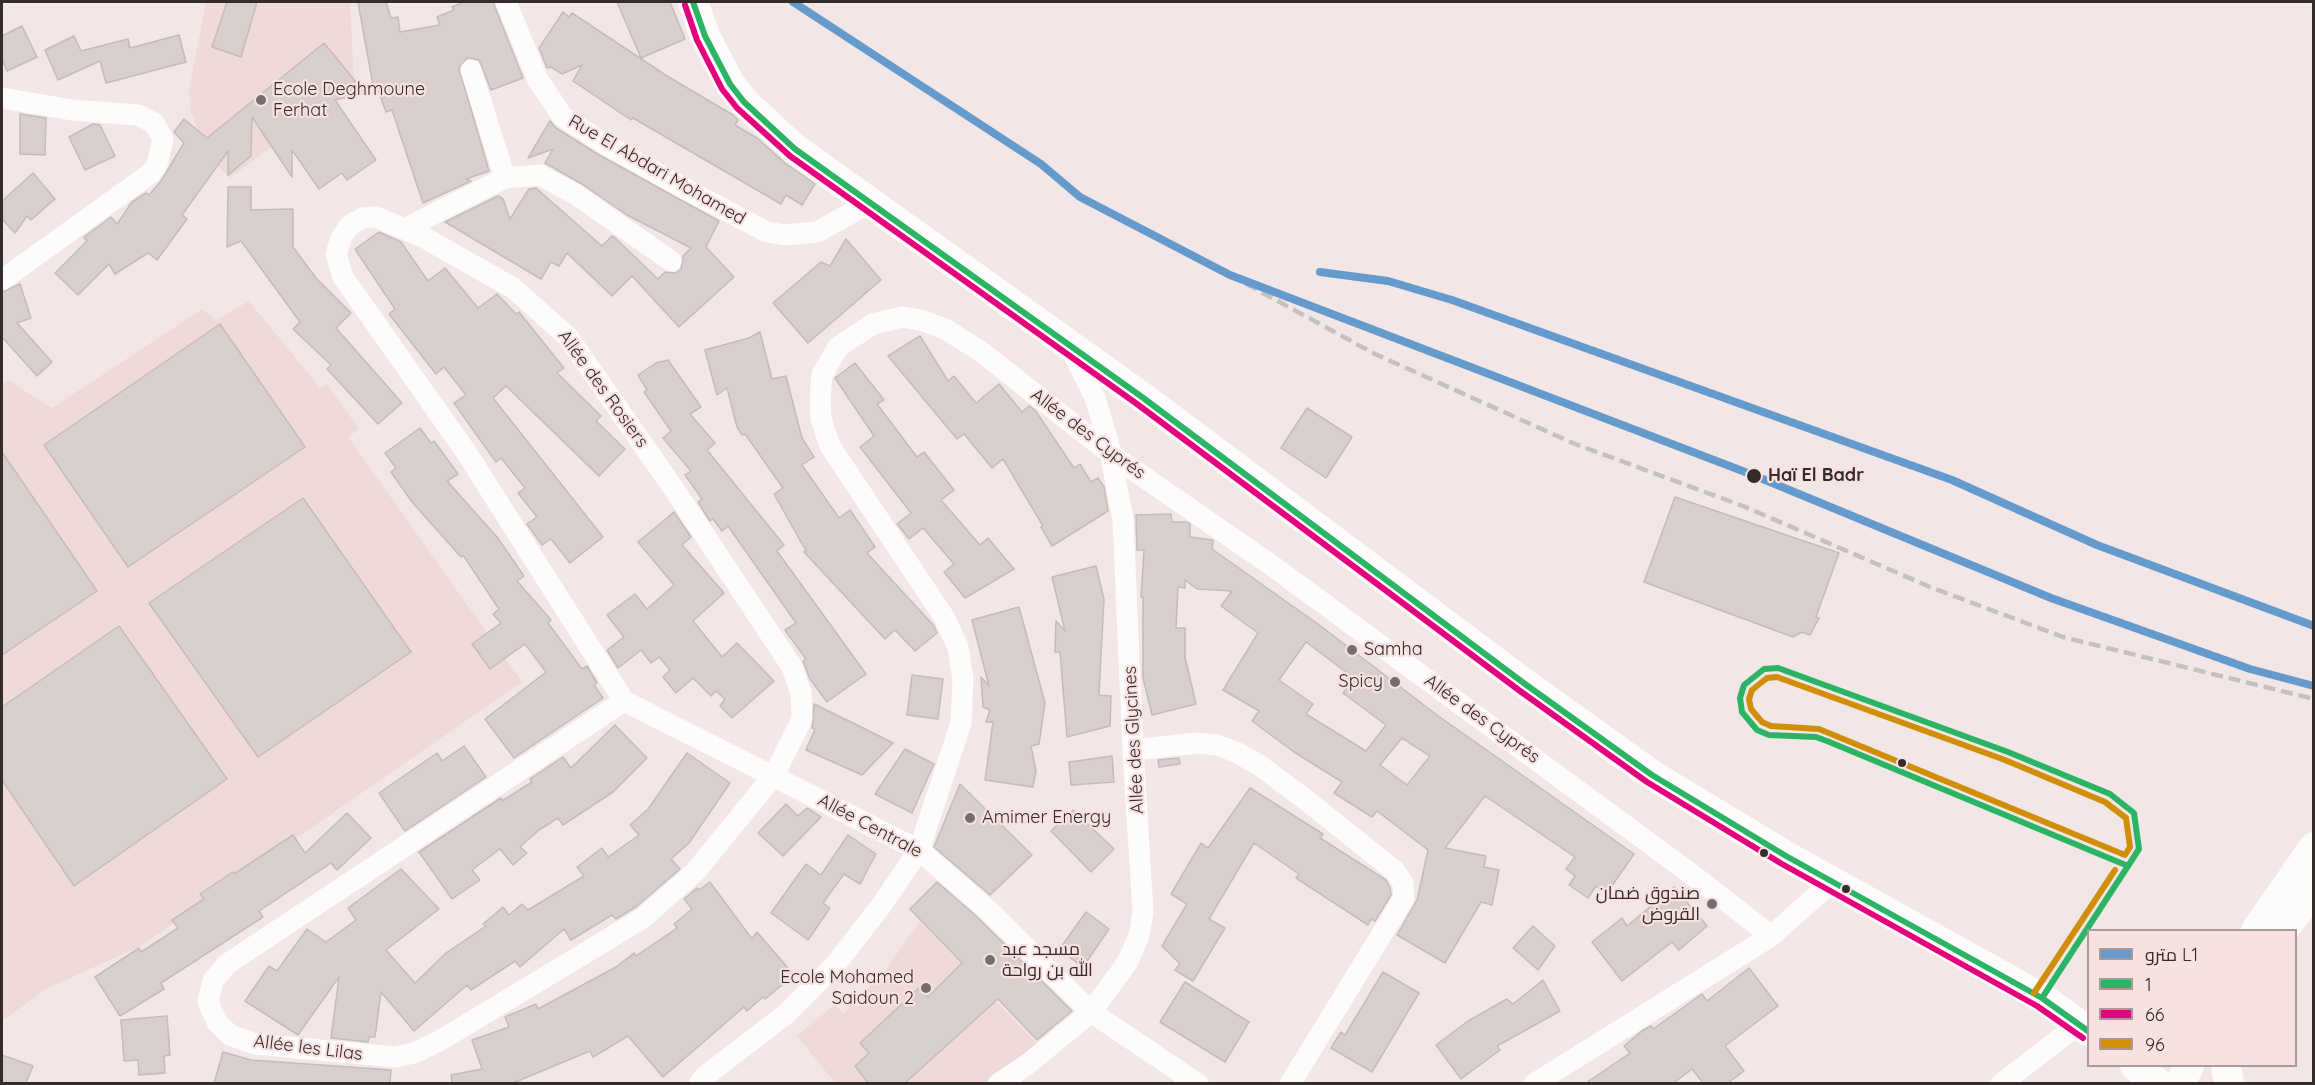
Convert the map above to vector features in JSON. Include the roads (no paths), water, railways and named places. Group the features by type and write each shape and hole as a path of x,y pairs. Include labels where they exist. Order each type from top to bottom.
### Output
{"main road":[{"path":"693,2 718,63 744,102 795,149 1224,458 1525,684 1652,775 1832,882 2032,993 2084,1028"},
{"path":"2257,929 2313,847"},
{"path":"2284,929 2313,891"},
{"path":"2180,1083 2188,1067"},
{"path":"2226,1067 2229,1083"}],"street":[{"name":"Rue El Abdari Mohamed","path":"506,2 537,80 563,117 604,144 687,190 767,232 786,235 817,232 871,202"},
{"path":"471,70 505,178"},
{"path":"2,98 72,110 138,115 154,123 163,140 157,165 151,173 2,280"},
{"path":"404,229 505,178 540,175 575,194 671,261"},
{"name":"Allée des Rosiers","path":"624,701 466,452 343,277 336,254 341,238 350,225 363,218 376,217 404,229 513,288 551,319 568,337 676,492 792,667 798,685 802,719 774,775"},
{"name":"Allée des Cyprés","path":"699,1083 786,1014 835,965 882,906 919,850 961,723 963,681 958,647 944,617 830,446 821,419 822,375 838,348 873,324 903,317 924,321 946,330 983,353 1112,455 1274,567 1702,882 1771,936"},
{"name":"Allée des Glycines","path":"998,1083 1028,1064 1091,1012 1127,963 1139,936 1143,899 1132,750 1123,520 1112,455 1095,398 1070,346"},
{"name":"Allée Centrale","path":"624,701 919,850 989,911 1091,1012 1198,1083"},
{"name":"Allée les Lilas","path":"624,701 227,964 213,981 208,1002 217,1022 230,1035 255,1044 395,1057 414,1053 441,1040 642,918 695,872 774,775"},
{"path":"1132,750 1197,743 1217,745 1236,752 1306,800 1395,871 1403,883 1404,898 1290,1083"},
{"path":"1534,1083 1771,936 1832,882"},
{"path":"2001,1083 2084,1028"}],"railway":[{"path":"1230,275 1375,354 1575,444 1743,506 1930,587 2063,637 2314,699"}],"metro line":[{"name":"L1","path":"793,2 1041,164 1080,197 1230,275 1753,475 2051,598 2250,669 2314,686"},
{"name":"L1","path":"1320,272 1388,281 1452,300 1952,480 2097,545 2314,626"}],"place":[{"name":"Ecole Deghmoune Ferhat","path":"261,100"},
{"name":"Haï El Badr","path":"1754,476"},
{"name":"Samha","path":"1352,650"},
{"name":"Spicy","path":"1395,682"},
{"name":"Amimer Energy","path":"970,818"},
{"name":"صندوق ضمان القروض","path":"1712,904"},
{"name":"مسجد عبد الله بن رواحة","path":"990,960"},
{"name":"Ecole Mohamed Saidoun 2","path":"926,988"}]}
